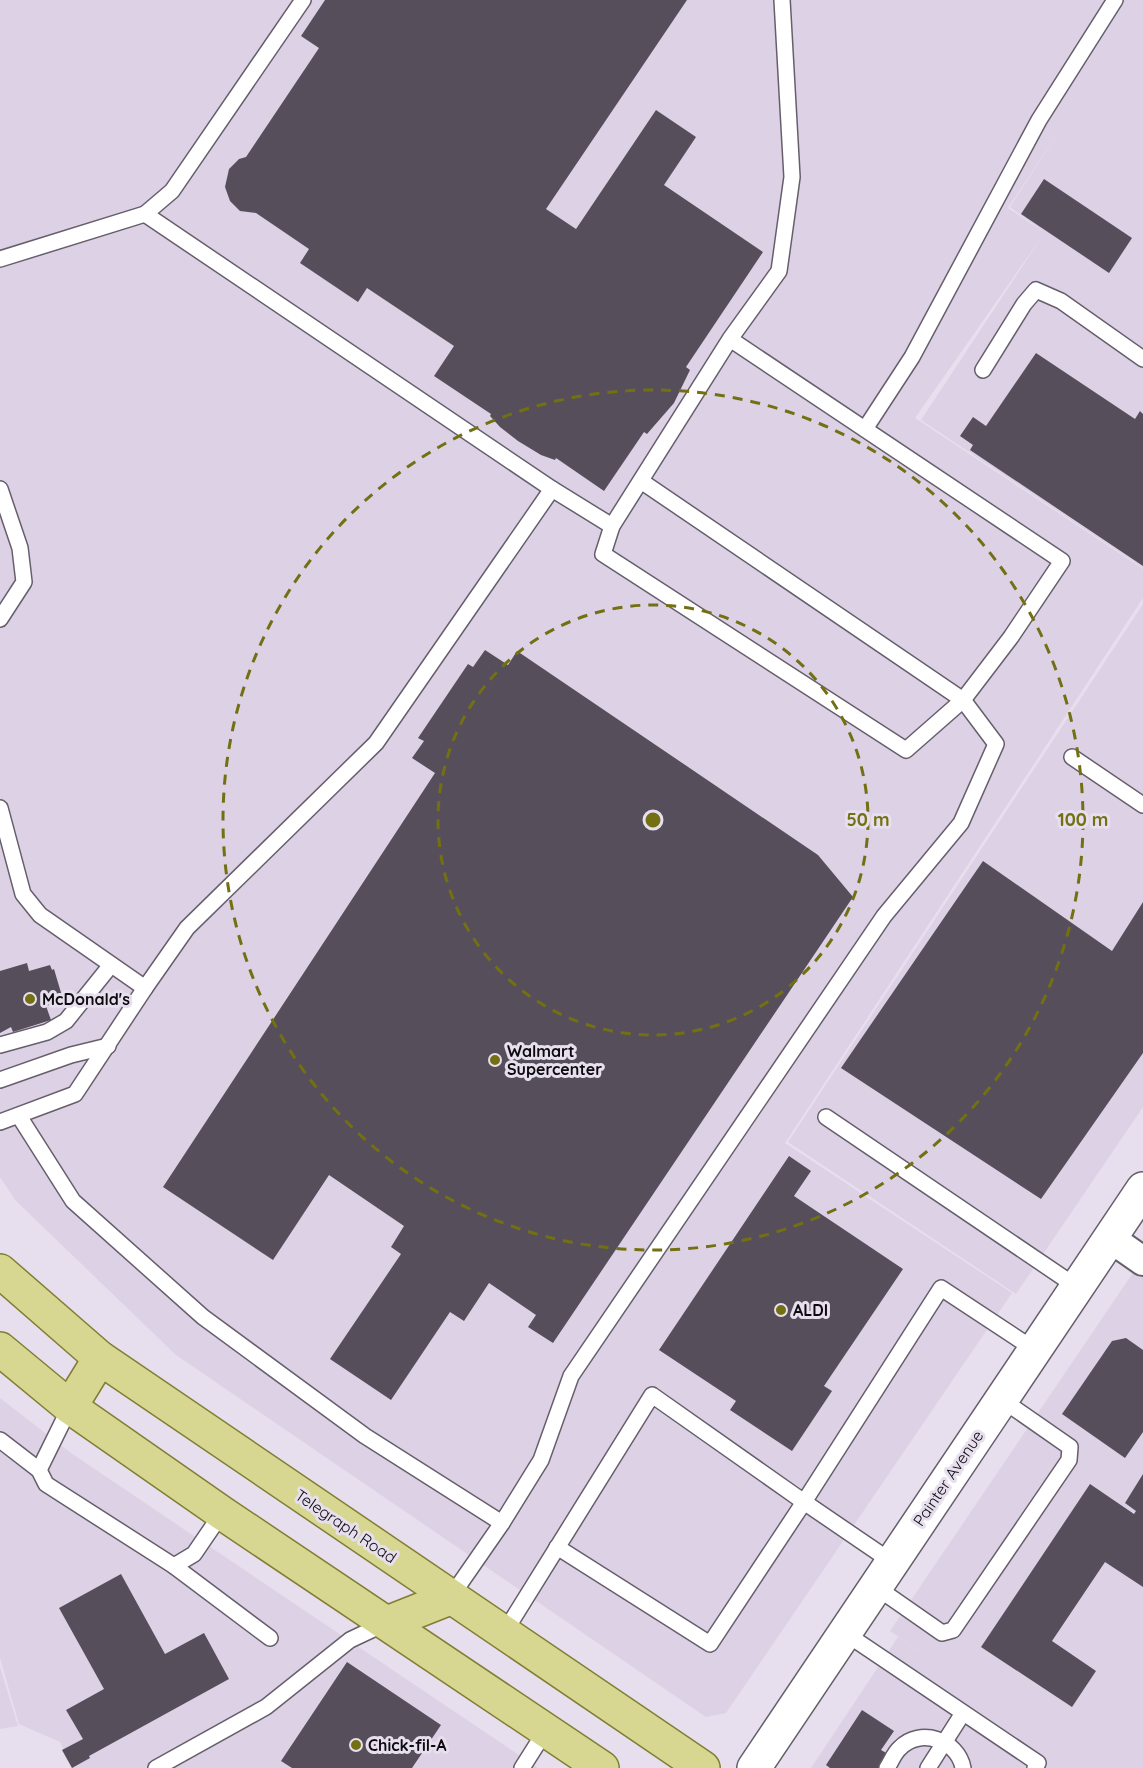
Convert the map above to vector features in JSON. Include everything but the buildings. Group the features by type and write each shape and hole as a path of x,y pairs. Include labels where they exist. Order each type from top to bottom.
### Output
{"main road":[{"name":"Telegraph Road","path":"0,1271 100,1358 703,1768"},
{"path":"0,1349 70,1407 222,1513 602,1768"},
{"path":"70,1407 100,1358"},
{"path":"387,1623 450,1598"}],"street":[{"name":"Painter Avenue","path":"754,1768 1143,1189"},
{"path":"1110,1238 1143,1262"}],"lane":[{"path":"0,259 145,214 172,191 303,0"},
{"path":"730,339 1062,561 1011,637 963,700 906,750 603,554 612,526 730,339 779,271 792,177 782,0"},
{"path":"865,429 912,357 1039,120 1115,0"},
{"path":"145,214 552,489 612,526"},
{"path":"983,370 1024,304 1036,290 1061,301 1143,359"},
{"path":"450,1598 502,1523 541,1460 571,1376 884,916 961,823 996,744 963,700 641,481"},
{"path":"0,489 20,548 24,582 0,620"},
{"path":"0,1122 75,1094 187,928 376,743 552,489"},
{"path":"1072,757 1143,805"},
{"path":"0,808 23,894 40,915 145,988"},
{"path":"0,1045 47,1032 66,1021 111,964"},
{"path":"0,1080 72,1055 108,1046"},
{"path":"19,1116 74,1200 203,1317 365,1436 502,1523"},
{"path":"826,1118 1077,1287"},
{"path":"557,1548 710,1644 941,1288 1035,1350"},
{"path":"504,1633 652,1395 804,1502 884,1574 942,1633 953,1630 1069,1460 1070,1447 1002,1399"},
{"path":"39,1470 70,1407"},
{"path":"0,1440 39,1470 46,1484 174,1566 270,1638"},
{"path":"174,1566 194,1554 222,1513"},
{"path":"156,1768 266,1707 350,1640 387,1623"},
{"path":"845,1633 1038,1763 1035,1768"},
{"path":"928,1768 963,1713"},
{"path":"522,1768 546,1730"},
{"path":"886,1768 900,1747 910,1741 928,1736 945,1741 962,1762 963,1768"}],"shaded area":[{"path":"0,0 1143,0 1143,568 921,420 1043,235 915,418 1143,569 1143,598 785,1143 1012,1293 726,1713 706,1717 176,1355 15,1200 0,1177","holes":["1062,127 1010,207 1045,233 1008,208"]},
{"path":"1143,604 1143,1107 1016,1294 788,1142"},
{"path":"1143,1258 1143,1768 811,1768 898,1637 931,1659 890,1631"},
{"path":"0,1398 71,1453 538,1768 72,1768 60,1742 19,1724 0,1658"},
{"path":"0,1667 18,1726 0,1729"}],"place":[{"name":"McDonald's","path":"30,999"},
{"name":"Walmart Supercenter","path":"495,1060"},
{"name":"ALDI","path":"781,1310"},
{"name":"Chick-fil-A","path":"356,1745"}]}
